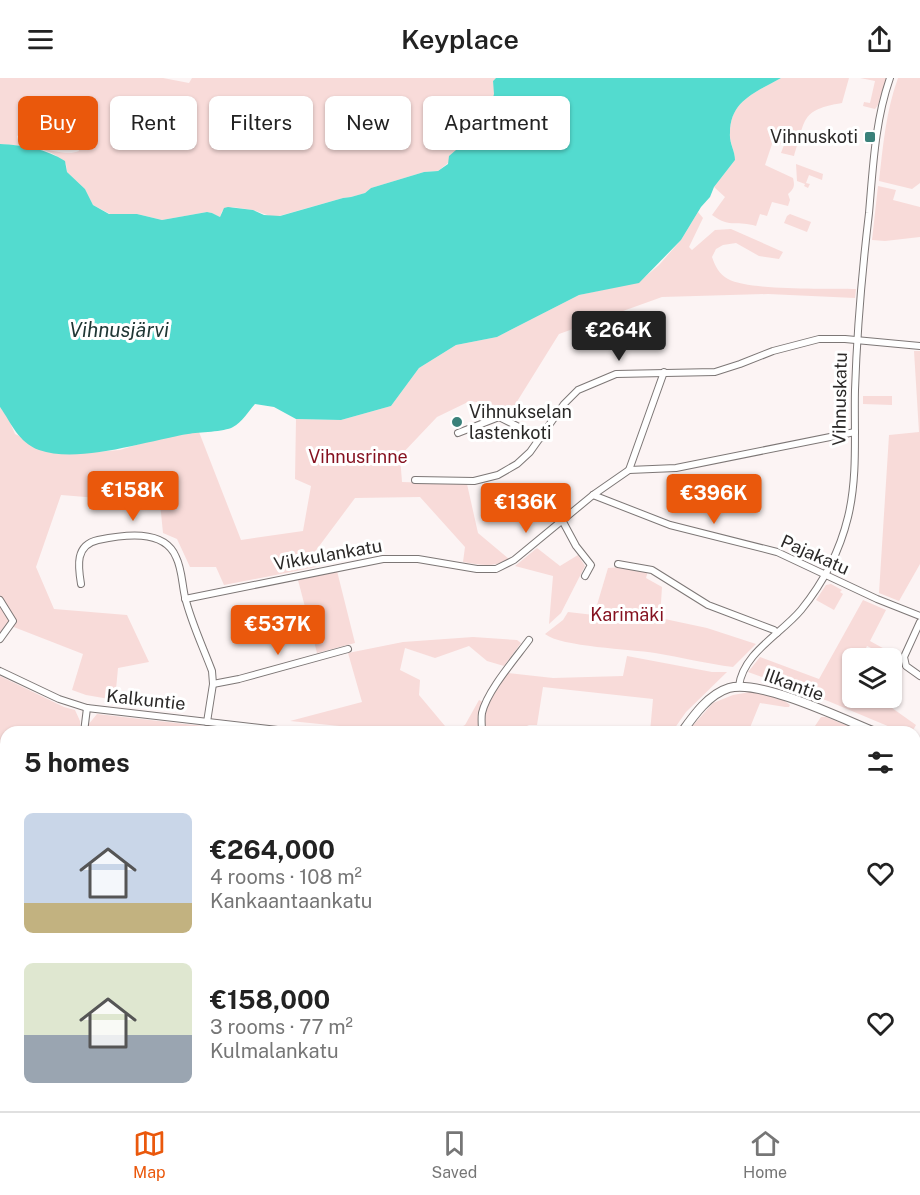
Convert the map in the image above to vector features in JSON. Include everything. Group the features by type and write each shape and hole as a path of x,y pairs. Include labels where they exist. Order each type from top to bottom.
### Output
{"main road":[{"name":"Ilkantie","path":"686,726 710,699 724,690 740,686 766,689 860,726"}],"street":[{"name":"Vihnuskatu","path":"740,686 741,675 745,667 803,607 825,574 843,537 850,508 855,432 856,341 877,132 890,78"},
{"path":"415,480 474,481 498,475 517,464 542,438 564,404 578,390 616,374 715,372 773,351 819,339 920,346"},
{"path":"664,372 629,470 675,469 855,432"},
{"path":"458,434 499,417 542,438"},
{"name":"Vikkulankatu","path":"185,599 383,559 418,559 477,569 496,569 514,560 593,495 629,470"},
{"name":"Pajakatu","path":"593,495 670,525 777,552 877,599 920,616"},
{"path":"562,520 576,546 591,565 585,576"},
{"path":"81,584 78,564 80,553 91,541 138,534 160,541 172,548 177,557 185,599 212,671 213,684 207,722"},
{"path":"618,564 652,570 708,605 777,633"},
{"path":"0,600 13,621 0,639"},
{"path":"920,622 905,653 904,662 920,676"},
{"path":"482,726 481,717 488,699 529,640"},
{"path":"213,684 348,649"},
{"name":"Kalkuntie","path":"0,671 59,699 87,708 242,726"},
{"path":"85,726 87,708"}],"green space":[{"path":"0,78 163,78 189,83 192,78 496,78 493,81 495,96 423,96 423,150 457,150 448,163 438,171 424,172 371,188 365,193 279,216 232,207 222,211 220,217 207,212 162,220 137,214 112,215 93,205 85,189 67,172 66,164 60,158 44,150 66,153 98,150 98,96 18,96 17,145 0,144"},
{"path":"781,78 849,78 842,103 818,109 807,118 794,156 781,153 784,145 773,141 765,165 793,178 794,185 788,194 790,200 788,206 772,202 767,216 760,214 756,226 724,222 712,215 725,197 714,187 735,160 730,136 731,122 735,112 746,98"},
{"path":"860,78 887,78 875,109 863,106 864,102 870,103 875,81"},
{"path":"898,78 920,78 920,183 912,189 879,181 888,116"},
{"path":"796,164 823,174 822,180 809,175 806,183 810,184 808,188 804,186 805,184 797,181"},
{"path":"878,186 896,190 893,200 920,207 920,237 885,241 872,240"},
{"name":"Vihnusrinne","path":"698,212 703,218 689,247 692,250 715,230 731,229 783,252 779,259 759,256 736,243 723,245 716,249 712,257 718,270 728,279 739,283 771,287 856,289 855,298 768,294 662,297 559,334 513,408 470,401 437,417 400,456 402,482 467,484 478,533 509,559 492,565 463,562 465,547 420,497 355,498 314,553 316,567 224,585 216,567 190,567 177,539 163,533 160,503 61,495 36,567 54,609 127,615 149,662 118,668 115,700 86,695 72,690 83,654 6,624 0,633 0,407 15,434 55,453 120,450 155,439 199,432 241,540 303,531 311,486 295,479 296,419 341,420 391,406 419,368 456,345 497,337 579,295 639,282 659,265 681,240"},
{"path":"790,214 811,222 807,232 784,223"},
{"path":"914,351 920,351 920,564 899,601 879,593 889,435 919,432"},
{"path":"863,396 892,396 892,405 863,404"},
{"path":"537,548 560,566 578,555 585,566 561,613 549,624 553,576 515,566"},
{"name":"Karimäki","path":"622,567 648,571 646,578 662,587 660,618 707,628 756,644 733,667 655,653 581,645 545,634 563,620 568,612 594,615 608,568"},
{"path":"337,571 355,643 317,653 298,580"},
{"path":"831,584 842,590 840,592 843,594 834,610 816,600 826,585"},
{"path":"863,600 886,610 870,641 883,648 867,646 866,648 842,648 842,707 748,672 760,657 819,679"},
{"path":"473,637 517,640 521,643 504,666 487,661 469,646 435,658 405,648 400,670 420,680 419,695 445,726 340,726 290,721 362,702 348,653 403,642"},
{"path":"627,656 712,672 727,672 686,712 676,726 651,726 653,699 543,687 537,725 485,726 487,707 507,673 553,678 623,676"},
{"path":"0,676 64,707 75,710 80,721 80,726 0,726"},
{"path":"750,692 766,694 790,705 785,707 760,703 751,726 692,726 713,703 733,695"},
{"path":"479,700 483,702 478,718 479,726 463,726"},
{"path":"845,708 892,708 916,725 888,726"},
{"path":"97,714 204,726 88,726"},
{"path":"821,717 826,717 848,726 815,726"}],"water":[{"name":"Vihnusjärvi","path":"496,78 781,78 746,98 735,112 731,122 730,140 735,160 714,187 710,197 701,207 681,240 639,283 579,295 497,337 456,345 419,368 391,406 341,420 296,419 274,407 255,404 239,422 229,429 188,434 93,453 55,454 39,450 32,447 16,432 0,407 0,144 18,145 18,150 40,150 65,161 67,172 85,189 93,205 109,214 137,214 162,220 207,212 220,217 224,208 228,207 280,216 365,193 371,188 424,172 438,171 448,164 449,156 456,150 570,150 570,96 493,96 493,81"}],"place":[{"name":"Vihnuskoti","path":"870,137"},
{"name":"Vihnukselan lastenkoti","path":"457,422"}]}
